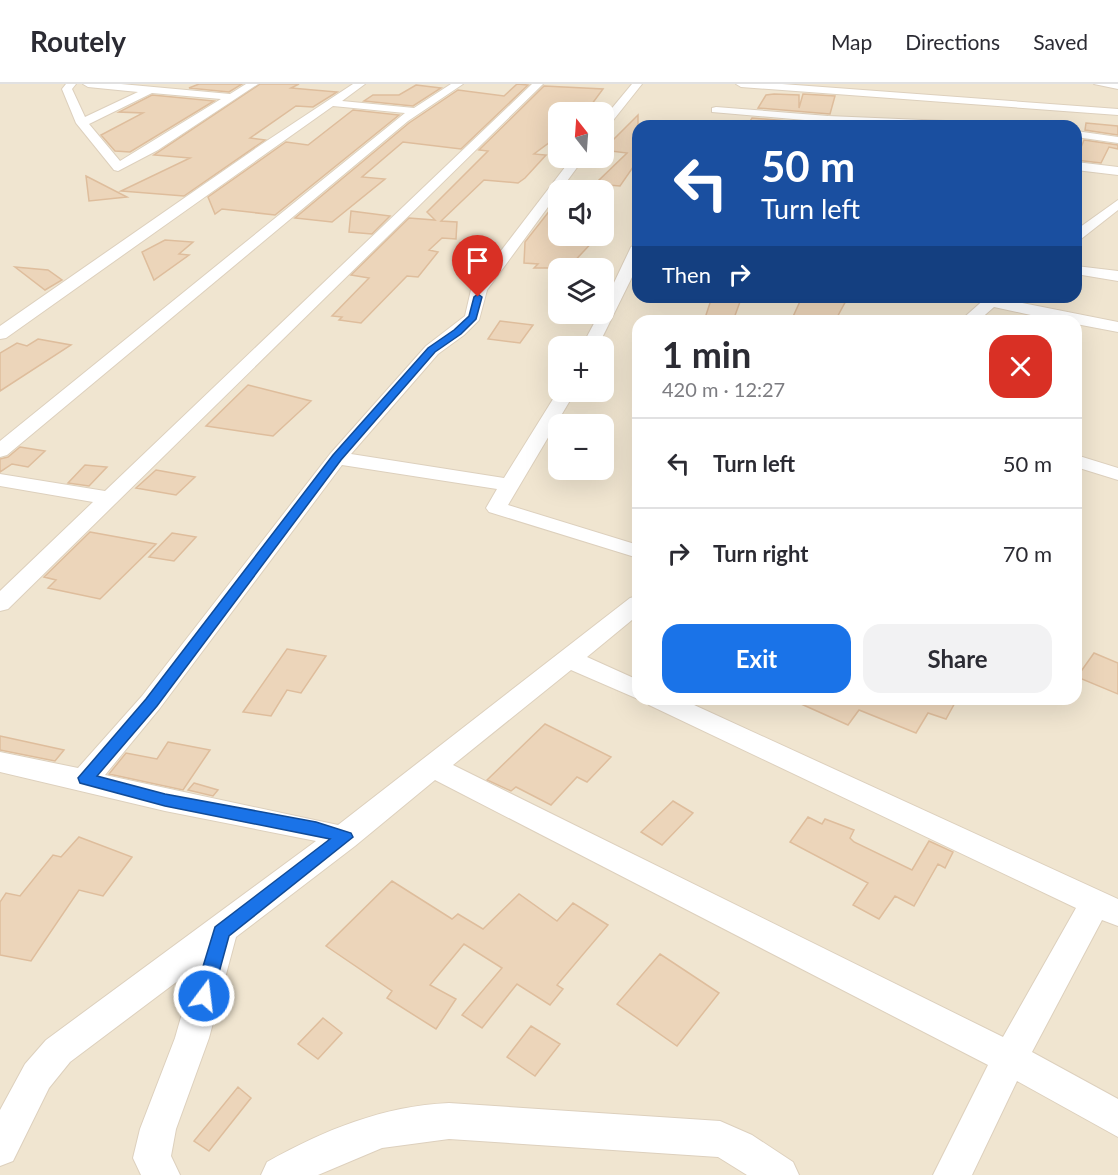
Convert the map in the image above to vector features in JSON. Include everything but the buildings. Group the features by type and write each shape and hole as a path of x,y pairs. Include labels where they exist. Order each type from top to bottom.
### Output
{"street":[{"path":"71,84 67,89 82,123 118,166 154,147 253,84"},
{"path":"88,84 229,98"},
{"path":"82,123 161,84"},
{"path":"0,334 360,84"},
{"path":"0,451 60,399 416,111 458,84"},
{"path":"0,604 107,498 538,84"},
{"path":"614,112 637,84"},
{"path":"734,84 809,86 965,96 1118,112"},
{"path":"1099,84 1118,86"},
{"path":"962,120 965,96"},
{"path":"331,103 416,111"},
{"path":"716,110 828,119 875,120"},
{"path":"1082,135 1118,140"},
{"path":"1082,167 1118,171"},
{"path":"86,778 151,702 337,458 432,350 458,332 473,317 479,290 570,168"},
{"path":"1082,231 1118,204"},
{"path":"1096,220 1118,226"},
{"path":"595,336 632,260"},
{"path":"1082,271 1118,276"},
{"path":"975,315 988,303"},
{"path":"1004,303 1023,310 1051,315"},
{"path":"1082,321 1118,327"},
{"path":"560,402 496,508 632,550"},
{"path":"337,458 511,485"},
{"path":"1082,462 1118,474"},
{"path":"0,480 107,498"},
{"path":"0,1148 37,1076 58,1051 221,932 345,837 632,608"},
{"path":"569,659 632,687"},
{"path":"671,705 1107,908 1010,1058 952,1175"},
{"path":"0,762 86,778 165,800 316,829 345,837"},
{"path":"434,768 1010,1058 1118,1119"},
{"path":"161,1175 152,1158 158,1129 192,1038 221,932"},
{"path":"280,1175 352,1138 420,1121 720,1139 739,1148 780,1175"}],"shaded area":[{"path":"0,84 1118,84 1118,1175 0,1175"}],"route":[{"path":"204,996 221,932 345,837 316,829 165,800 86,778 151,702 337,458 432,350 458,332 473,317 478,297"}]}
